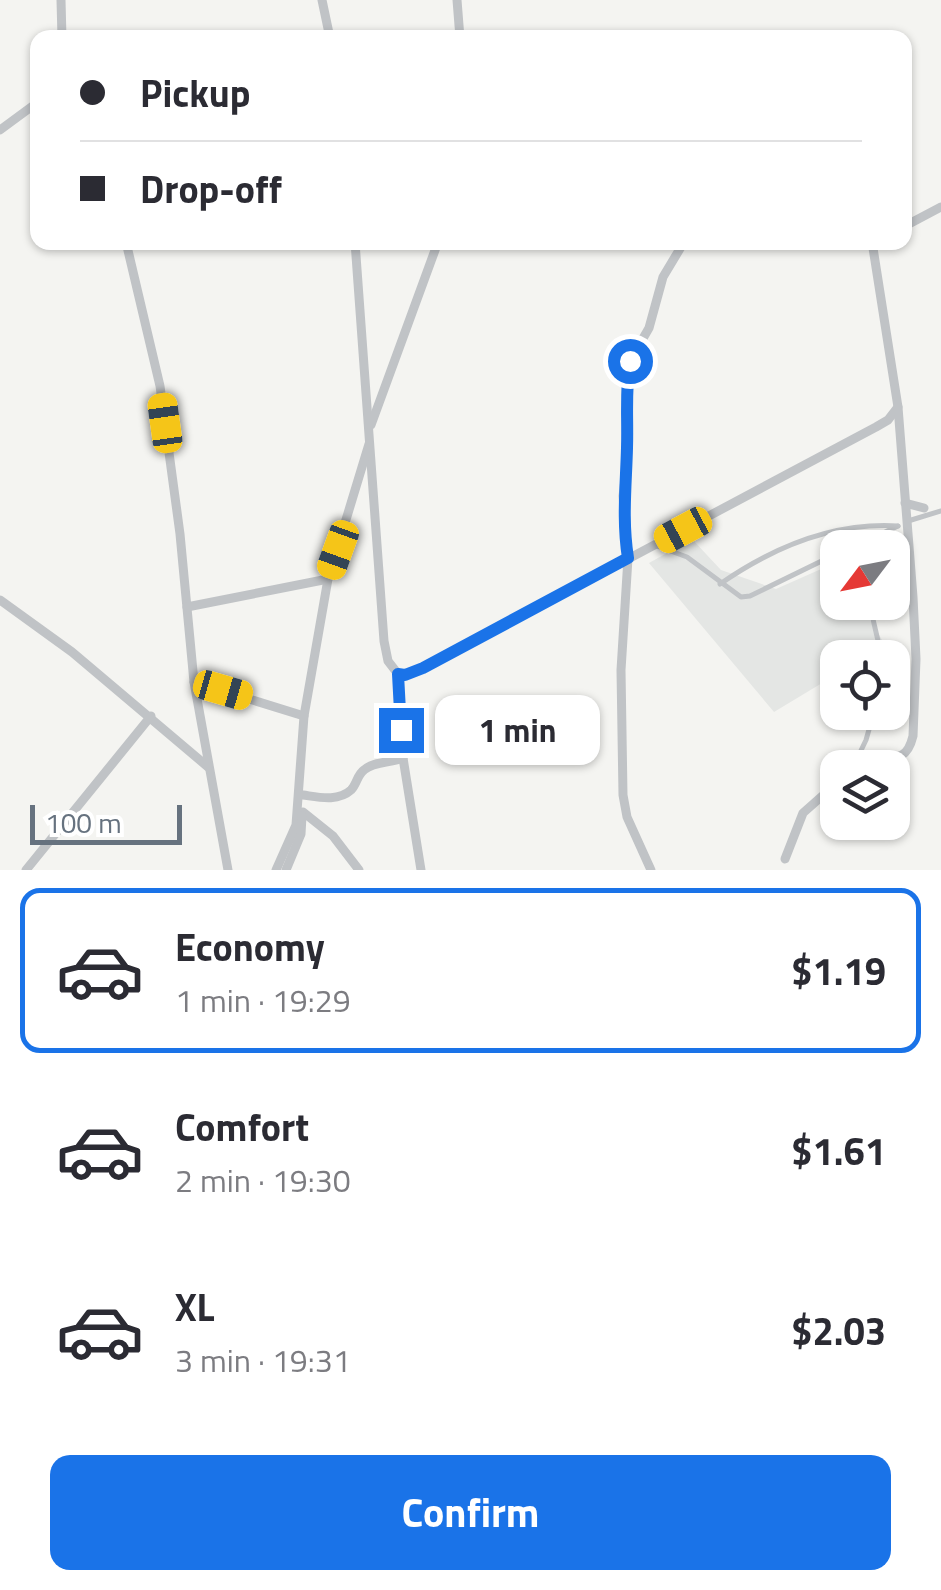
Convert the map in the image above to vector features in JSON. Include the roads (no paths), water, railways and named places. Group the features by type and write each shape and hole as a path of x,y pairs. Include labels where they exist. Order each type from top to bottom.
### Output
{"street":[{"path":"60,0 62,30"},
{"path":"322,0 328,30"},
{"path":"457,0 459,30"},
{"path":"0,130 30,108"},
{"path":"912,222 941,207"},
{"path":"128,250 160,386 194,682 228,870"},
{"path":"357,250 384,641 388,661 398,674 403,758 421,870"},
{"path":"370,427 435,250"},
{"path":"650,870 627,817 622,795 622,670 628,558 623,496 628,373 630,361 648,328 663,277 679,250"},
{"path":"873,250 898,407 905,503 899,526 916,659 914,736 906,750"},
{"path":"398,674 423,668 876,427 894,415 898,407"},
{"path":"876,427 899,432"},
{"path":"276,870 296,824 304,716 328,579 370,441"},
{"path":"905,503 924,508"},
{"path":"187,607 328,579"},
{"path":"0,600 72,652 208,767"},
{"path":"194,682 304,716"},
{"path":"26,870 151,716"},
{"path":"303,795 342,795 352,789 360,773 369,766 403,758"},
{"path":"286,870 301,834 300,773"},
{"path":"785,859 803,814 820,798"},
{"path":"302,812 332,836 360,870"}],"lane":[{"path":"890,530 941,511"},
{"path":"720,584 740,570 800,542 854,526 899,526"},
{"path":"897,530 899,526"},
{"path":"654,545 677,551 737,596 750,596 820,562"}]}
